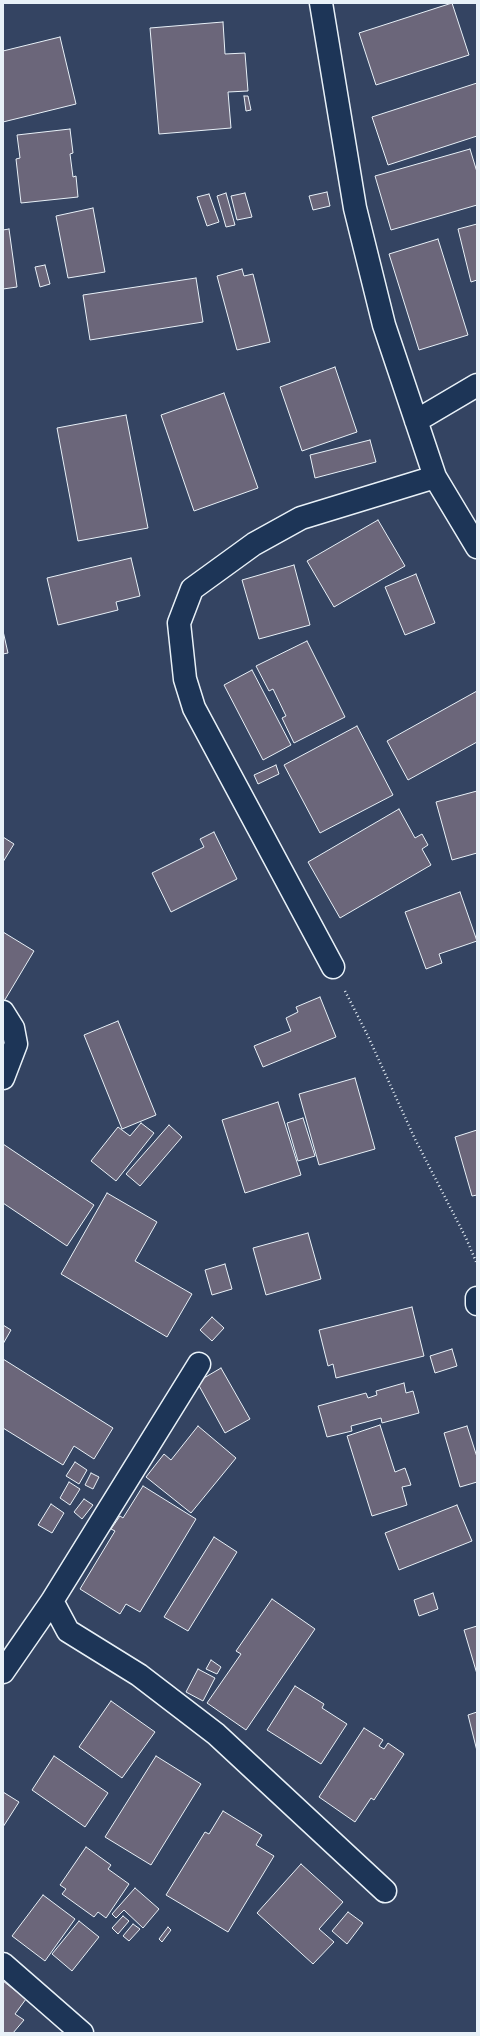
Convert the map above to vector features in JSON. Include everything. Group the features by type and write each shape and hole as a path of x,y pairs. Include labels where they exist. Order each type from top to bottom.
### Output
{"street":[{"path":"321,3 355,208 384,324 435,477 477,547"},
{"path":"416,421 477,385"},
{"path":"333,967 194,708 185,678 179,622 192,589 254,544 301,518 435,477"},
{"path":"3,1012 13,1028 16,1044 3,1078"},
{"path":"477,1298 477,1304"},
{"path":"3,1672 52,1601 199,1364"},
{"path":"52,1601 68,1631 139,1675 216,1734 386,1891"},
{"path":"31,1632 68,1631"},
{"path":"3,1964 82,2033"}],"path":[{"path":"333,967 367,1034 412,1132 466,1238 477,1264"}],"building":[{"path":"452,3 469,55 376,85 359,33"},
{"path":"223,22 225,54 245,53 248,91 228,92 231,128 159,134 150,28"},
{"path":"60,37 76,104 3,122 3,51"},
{"path":"477,83 477,136 388,165 372,117"},
{"path":"244,96 248,96 251,110 246,111"},
{"path":"70,129 73,153 70,154 73,177 76,176 78,197 21,203 16,159 20,158 17,135"},
{"path":"470,149 477,172 477,205 391,230 375,176"},
{"path":"327,192 330,206 313,210 309,196"},
{"path":"226,193 235,225 226,227 217,196"},
{"path":"245,193 252,217 237,220 231,196"},
{"path":"209,194 219,222 207,226 197,197"},
{"path":"93,208 105,272 68,278 56,216"},
{"path":"477,224 477,280 471,282 458,229"},
{"path":"9,229 17,287 3,289 3,230"},
{"path":"438,239 468,335 419,350 389,254"},
{"path":"45,265 50,284 40,287 35,267"},
{"path":"242,269 244,276 253,274 270,342 237,350 217,276"},
{"path":"196,278 203,322 90,340 83,295"},
{"path":"335,367 357,432 302,451 280,387"},
{"path":"224,393 258,488 194,511 161,415"},
{"path":"126,415 148,528 78,541 57,428"},
{"path":"370,440 376,462 315,478 310,455"},
{"path":"378,520 405,566 334,607 307,561"},
{"path":"131,558 140,596 116,602 118,610 58,625 47,578"},
{"path":"294,565 310,625 259,639 242,580"},
{"path":"416,574 435,623 405,635 385,587"},
{"path":"3,631 8,653 3,654"},
{"path":"307,641 345,717 294,743 282,718 286,716 273,689 269,691 256,666"},
{"path":"252,670 291,745 263,760 224,685"},
{"path":"477,691 477,742 408,780 387,741"},
{"path":"357,726 393,795 320,833 284,765"},
{"path":"276,765 279,774 258,784 254,775"},
{"path":"477,791 477,853 452,860 436,802"},
{"path":"399,809 415,838 422,834 428,845 422,849 431,865 340,918 308,862"},
{"path":"214,832 237,879 171,912 152,873 204,847 200,839"},
{"path":"3,837 14,844 3,862"},
{"path":"460,892 477,941 439,954 442,963 426,969 405,912"},
{"path":"3,932 34,951 3,1003"},
{"path":"320,997 336,1037 263,1067 254,1046 291,1031 286,1018 298,1012 296,1007"},
{"path":"118,1021 156,1115 122,1129 84,1035"},
{"path":"355,1078 375,1149 319,1165 299,1094"},
{"path":"278,1102 301,1175 245,1193 222,1120"},
{"path":"303,1118 315,1156 298,1161 287,1123"},
{"path":"141,1123 154,1133 116,1181 91,1161 118,1127 130,1136"},
{"path":"169,1125 182,1137 140,1186 126,1174"},
{"path":"477,1130 477,1195 472,1196 455,1137"},
{"path":"3,1144 94,1205 67,1246 3,1203"},
{"path":"107,1193 157,1222 135,1261 192,1294 167,1337 61,1274"},
{"path":"308,1233 321,1279 266,1295 253,1248"},
{"path":"225,1264 232,1289 212,1295 205,1270"},
{"path":"412,1307 424,1356 336,1378 333,1364 328,1366 319,1330"},
{"path":"212,1317 224,1328 212,1341 200,1330"},
{"path":"3,1325 11,1330 3,1344"},
{"path":"452,1349 457,1366 435,1373 430,1356"},
{"path":"3,1359 113,1428 94,1459 74,1446 63,1465 3,1428"},
{"path":"221,1368 250,1419 225,1433 197,1382"},
{"path":"404,1383 406,1393 413,1391 419,1413 382,1423 381,1418 351,1426 352,1431 327,1437 318,1406 366,1393 368,1398 377,1395 376,1391"},
{"path":"380,1425 395,1472 405,1468 411,1485 402,1487 407,1505 372,1516 347,1436"},
{"path":"198,1426 236,1458 191,1513 146,1477 164,1454 171,1460"},
{"path":"467,1426 477,1457 477,1482 460,1487 444,1433"},
{"path":"75,1462 87,1470 79,1484 66,1476"},
{"path":"91,1473 99,1477 93,1489 85,1485"},
{"path":"69,1482 80,1489 70,1505 60,1498"},
{"path":"143,1486 196,1519 140,1612 126,1604 120,1614 80,1589 115,1531 111,1529 120,1516 123,1518"},
{"path":"84,1499 93,1505 82,1519 74,1512"},
{"path":"51,1504 64,1513 52,1533 38,1525"},
{"path":"457,1505 472,1541 399,1570 385,1533"},
{"path":"214,1537 237,1552 188,1631 164,1617"},
{"path":"433,1593 438,1609 419,1616 414,1600"},
{"path":"272,1599 315,1629 246,1730 207,1703 241,1654 236,1651"},
{"path":"477,1626 477,1674 464,1630"},
{"path":"211,1660 221,1667 217,1674 206,1669"},
{"path":"198,1669 215,1678 203,1701 186,1692"},
{"path":"295,1686 324,1704 322,1708 347,1724 321,1764 267,1730"},
{"path":"111,1701 155,1732 122,1778 79,1747"},
{"path":"477,1712 477,1751 468,1715"},
{"path":"364,1728 383,1740 379,1746 384,1749 388,1743 404,1754 374,1800 371,1798 355,1822 319,1797"},
{"path":"54,1756 108,1793 85,1827 32,1790"},
{"path":"156,1756 201,1784 151,1865 105,1837"},
{"path":"3,1792 19,1802 3,1827"},
{"path":"223,1811 262,1835 256,1845 274,1856 228,1932 166,1895 205,1832 209,1834"},
{"path":"86,1847 111,1865 108,1869 129,1884 106,1918 98,1912 94,1917 62,1894 66,1889 60,1885"},
{"path":"301,1864 343,1902 319,1929 334,1942 313,1964 257,1913"},
{"path":"135,1888 159,1909 143,1928 124,1910 116,1918 112,1914"},
{"path":"43,1895 75,1919 45,1961 12,1936"},
{"path":"348,1912 363,1923 347,1944 332,1931"},
{"path":"123,1916 129,1921 118,1934 112,1928"},
{"path":"79,1921 99,1937 72,1971 52,1954"},
{"path":"133,1924 140,1929 129,1941 123,1936"},
{"path":"168,1927 171,1930 162,1942 159,1939"},
{"path":"3,1981 26,1999 15,2014 24,2020 13,2033 3,2033"}]}
